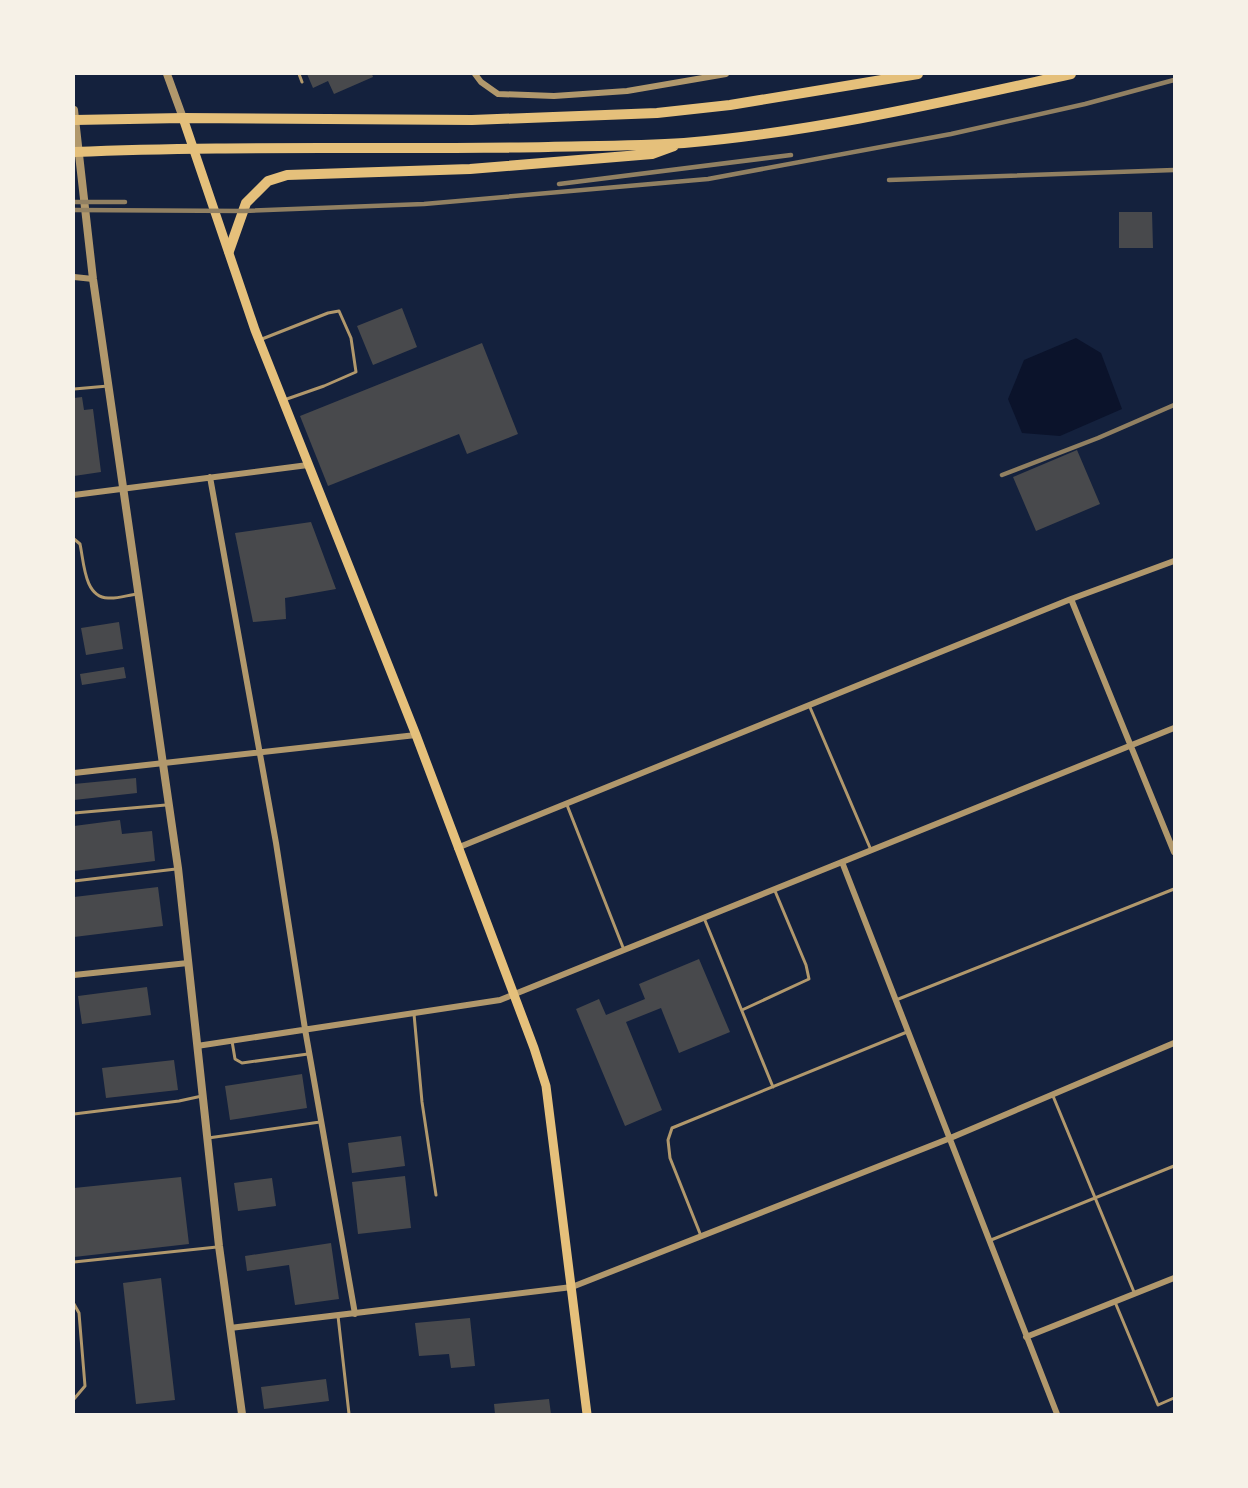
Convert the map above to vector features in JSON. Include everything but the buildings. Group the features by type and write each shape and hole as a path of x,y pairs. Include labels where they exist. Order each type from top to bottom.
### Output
{"main road":[{"path":"74,116 472,120 657,112 730,105 918,74"},
{"path":"76,151 194,147 449,149 682,143 847,121 1071,74"},
{"path":"183,118 241,292 416,735 457,848 515,993 546,1086 587,1414"},
{"path":"229,251 246,203 253,193 268,181 287,175 470,169 652,154 682,143"}],"street":[{"path":"167,74 183,118"},
{"path":"475,74 481,82 498,94 554,96 627,91 726,74"},
{"path":"74,116 76,151 93,279 178,868 219,1246 242,1414"},
{"path":"74,277 93,279"},
{"path":"74,495 308,465"},
{"path":"210,477 276,843 305,1029 355,1314"},
{"path":"457,848 1071,599 1174,561"},
{"path":"1071,599 1174,852"},
{"path":"197,1046 500,1000 1174,728"},
{"path":"74,773 416,735"},
{"path":"842,862 1057,1414"},
{"path":"74,975 188,963"},
{"path":"230,1328 572,1287 948,1139 1174,1043"},
{"path":"1026,1337 1174,1278"}],"lane":[{"path":"299,74 302,82"},
{"path":"259,340 328,313 339,311 351,338 356,372 282,400"},
{"path":"74,389 109,386"},
{"path":"74,539 80,544 88,583 97,595 108,598 139,594"},
{"path":"809,705 871,850"},
{"path":"74,813 168,804"},
{"path":"567,804 624,950"},
{"path":"74,881 178,868"},
{"path":"742,1010 809,979 806,965 774,889"},
{"path":"896,1000 1174,889"},
{"path":"704,918 773,1087"},
{"path":"414,1014 422,1102 436,1195"},
{"path":"701,1236 670,1158 668,1140 672,1128 908,1032"},
{"path":"232,1040 235,1059 242,1063 310,1054"},
{"path":"1053,1095 1135,1294"},
{"path":"74,1113 204,1096"},
{"path":"207,1138 322,1122"},
{"path":"989,1241 1174,1166"},
{"path":"74,1262 219,1246"},
{"path":"1115,1302 1158,1405 1174,1398"},
{"path":"74,1304 79,1313 85,1386 74,1399"},
{"path":"338,1316 349,1414"}],"water":[{"path":"1076,338 1101,353 1122,409 1060,436 1022,433 1008,399 1024,360"}],"railway":[{"path":"74,210 244,211 424,204 708,179 951,134 1085,104 1174,80"},
{"path":"559,184 791,155"},
{"path":"889,180 1174,170"},
{"path":"74,202 125,202"},
{"path":"1002,475 1098,438 1174,405"}]}
